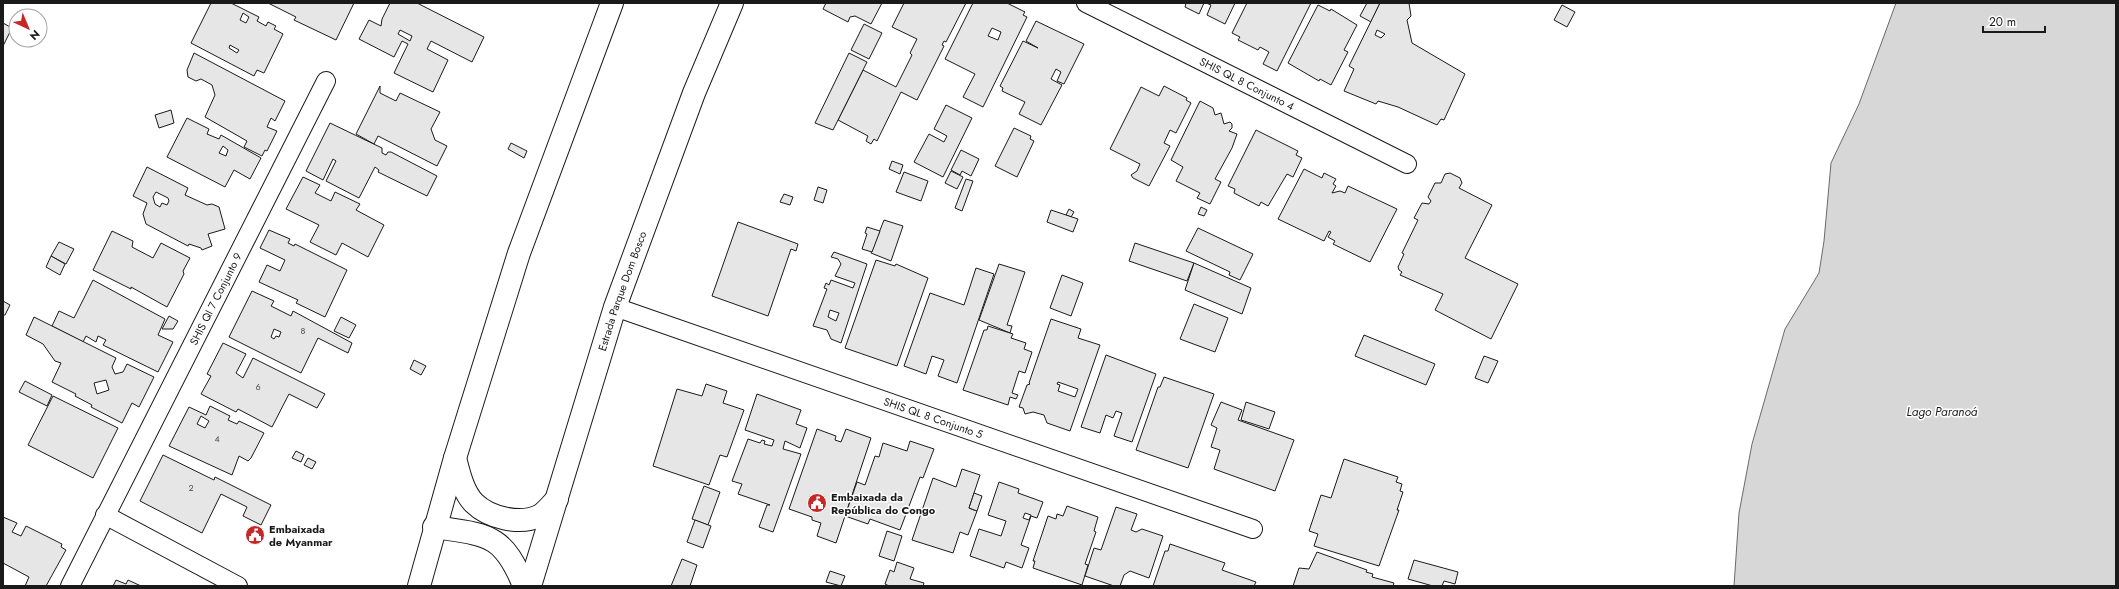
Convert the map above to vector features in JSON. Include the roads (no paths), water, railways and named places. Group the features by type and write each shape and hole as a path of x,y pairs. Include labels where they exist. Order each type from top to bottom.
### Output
{"main road":[{"path":"419,586 434,527 519,253 612,3"},
{"name":"Estrada Parque Dom Bosco","path":"530,586 615,307 694,93 732,3"},
{"path":"455,458 464,489 474,504 505,519 522,520 539,516 557,499"},
{"path":"434,527 490,538 505,551 515,563 524,586"}],"street":[{"name":"SHIS QL 8 Conjunto 4","path":"1086,3 1407,164"},
{"name":"SHIS QI 7 Conjunto 9","path":"70,586 326,81"},
{"name":"SHIS QL 8 Conjunto 5","path":"615,307 1253,529"},
{"path":"105,516 238,586"}],"water":[{"name":"Lago Paranoá","path":"1896,3 2116,3 2116,586 1734,586 1739,513 1752,444 1785,329 1819,273 1824,241 1831,163 1859,104"}],"place":[{"name":"Embaixada da República do Congo","path":"817,503"},
{"name":"Embaixada de Myanmar","path":"255,535"}]}
